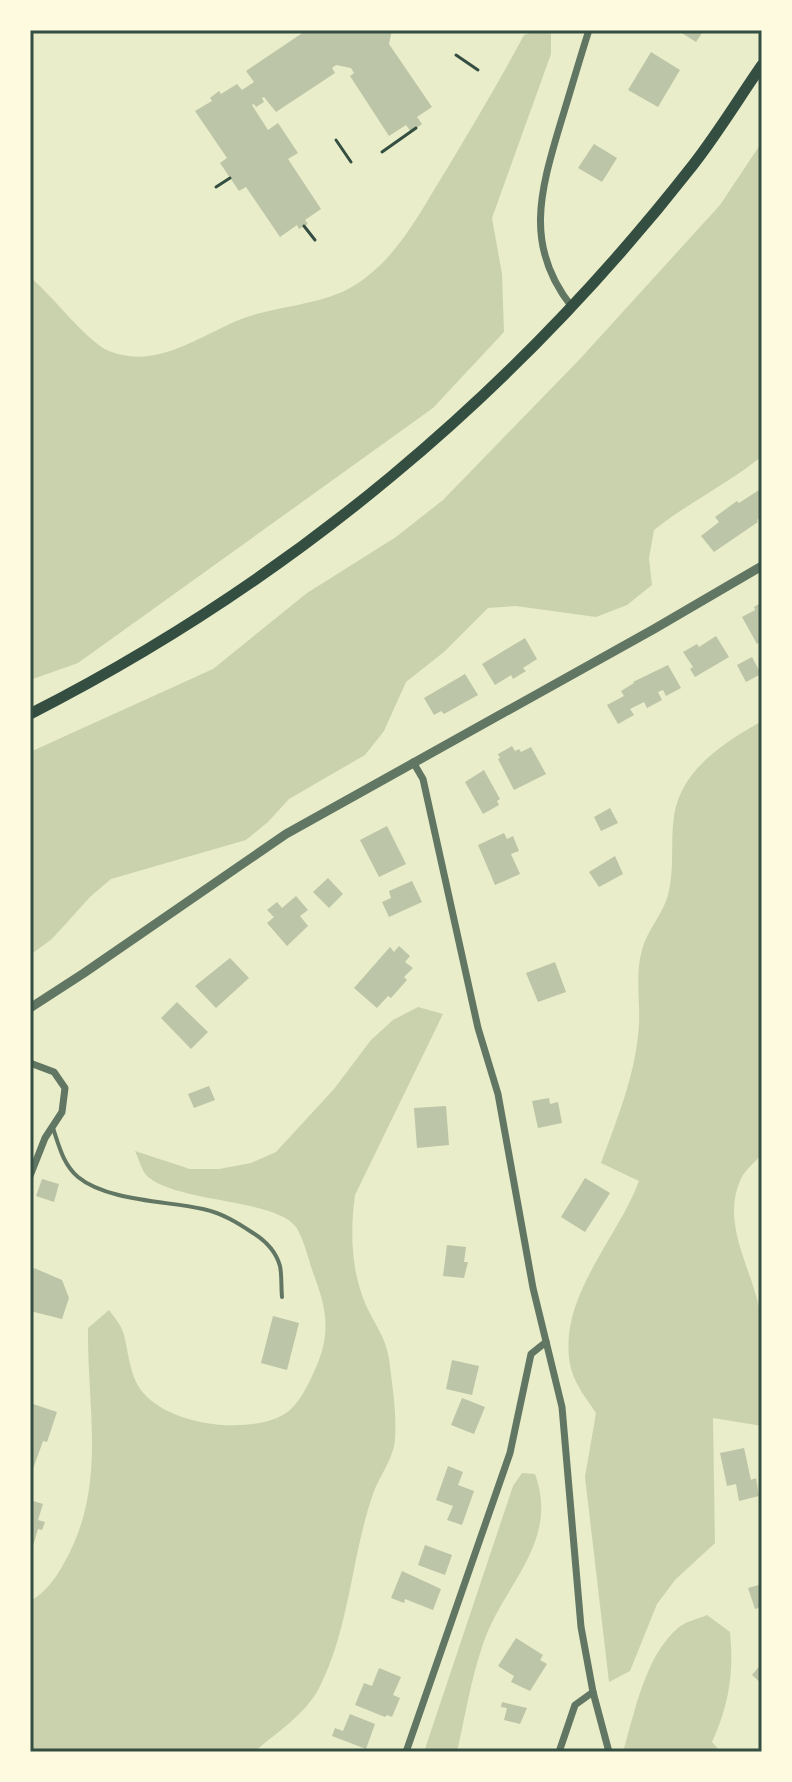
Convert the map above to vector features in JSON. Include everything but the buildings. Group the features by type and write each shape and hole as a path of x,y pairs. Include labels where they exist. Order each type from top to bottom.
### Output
{"main road":[{"path":"30,714 73,693 189,625 278,566 339,521 463,415 572,307 695,163 762,65"}],"street":[{"path":"572,307 552,277 542,247 539,222 550,158 589,30"},
{"path":"30,1008 286,834 762,566"},
{"path":"413,762 423,779 478,1028 498,1094 533,1288 562,1407 581,1627 593,1692 609,1752"},
{"path":"30,1063 54,1072 65,1088 62,1112 39,1151 30,1176"},
{"path":"406,1752 510,1453 531,1354 546,1342"},
{"path":"559,1752 575,1705 593,1692"}],"lane":[{"path":"53,1128 66,1162 84,1181 115,1193 207,1210 232,1220 260,1237 276,1257 281,1269 282,1297"}],"path":[{"path":"456,55 478,70"},
{"path":"382,152 416,128"},
{"path":"336,140 351,162"},
{"path":"216,187 230,178"},
{"path":"304,226 315,240"}],"green space":[{"path":"551,30 551,54 492,218 502,274 504,332 433,408 78,663 30,680 30,277 100,346 125,356 141,357 173,350 249,316 341,292 370,274 395,248 445,172 524,35"},
{"path":"762,142 762,456 654,530 649,558 652,585 627,605 596,617 516,606 488,608 444,652 406,682 384,731 365,755 289,799 246,840 111,879 52,939 30,955 30,752 213,669 307,593 396,537 443,500 579,360 720,205"},
{"path":"762,721 762,1157 741,1178 734,1216 761,1319 764,1359 762,1426 713,1418 715,1543 675,1580 657,1604 630,1671 609,1682 585,1477 596,1413 574,1377 569,1339 581,1292 639,1181 601,1163 633,1067 639,1024 640,961 644,943 668,895 678,799 695,771 707,759"},
{"path":"418,1007 443,1014 355,1195 352,1222 354,1263 360,1290 389,1359 395,1409 394,1445 373,1494 344,1617 319,1688 298,1715 254,1752 30,1752 30,1601 49,1585 63,1565 86,1507 90,1478 88,1328 109,1310 123,1332 136,1382 147,1397 182,1417 225,1425 267,1421 289,1411 309,1382 325,1339 322,1299 296,1227 269,1211 163,1185 146,1175 135,1151 190,1169 219,1169 251,1163 276,1152 334,1089 371,1040 393,1020"},
{"path":"522,1473 535,1474 541,1499 535,1542 483,1644 457,1752 424,1752 513,1486"},
{"path":"707,1615 730,1632 729,1688 712,1742 721,1752 623,1752 643,1686 657,1654 678,1628"}]}
